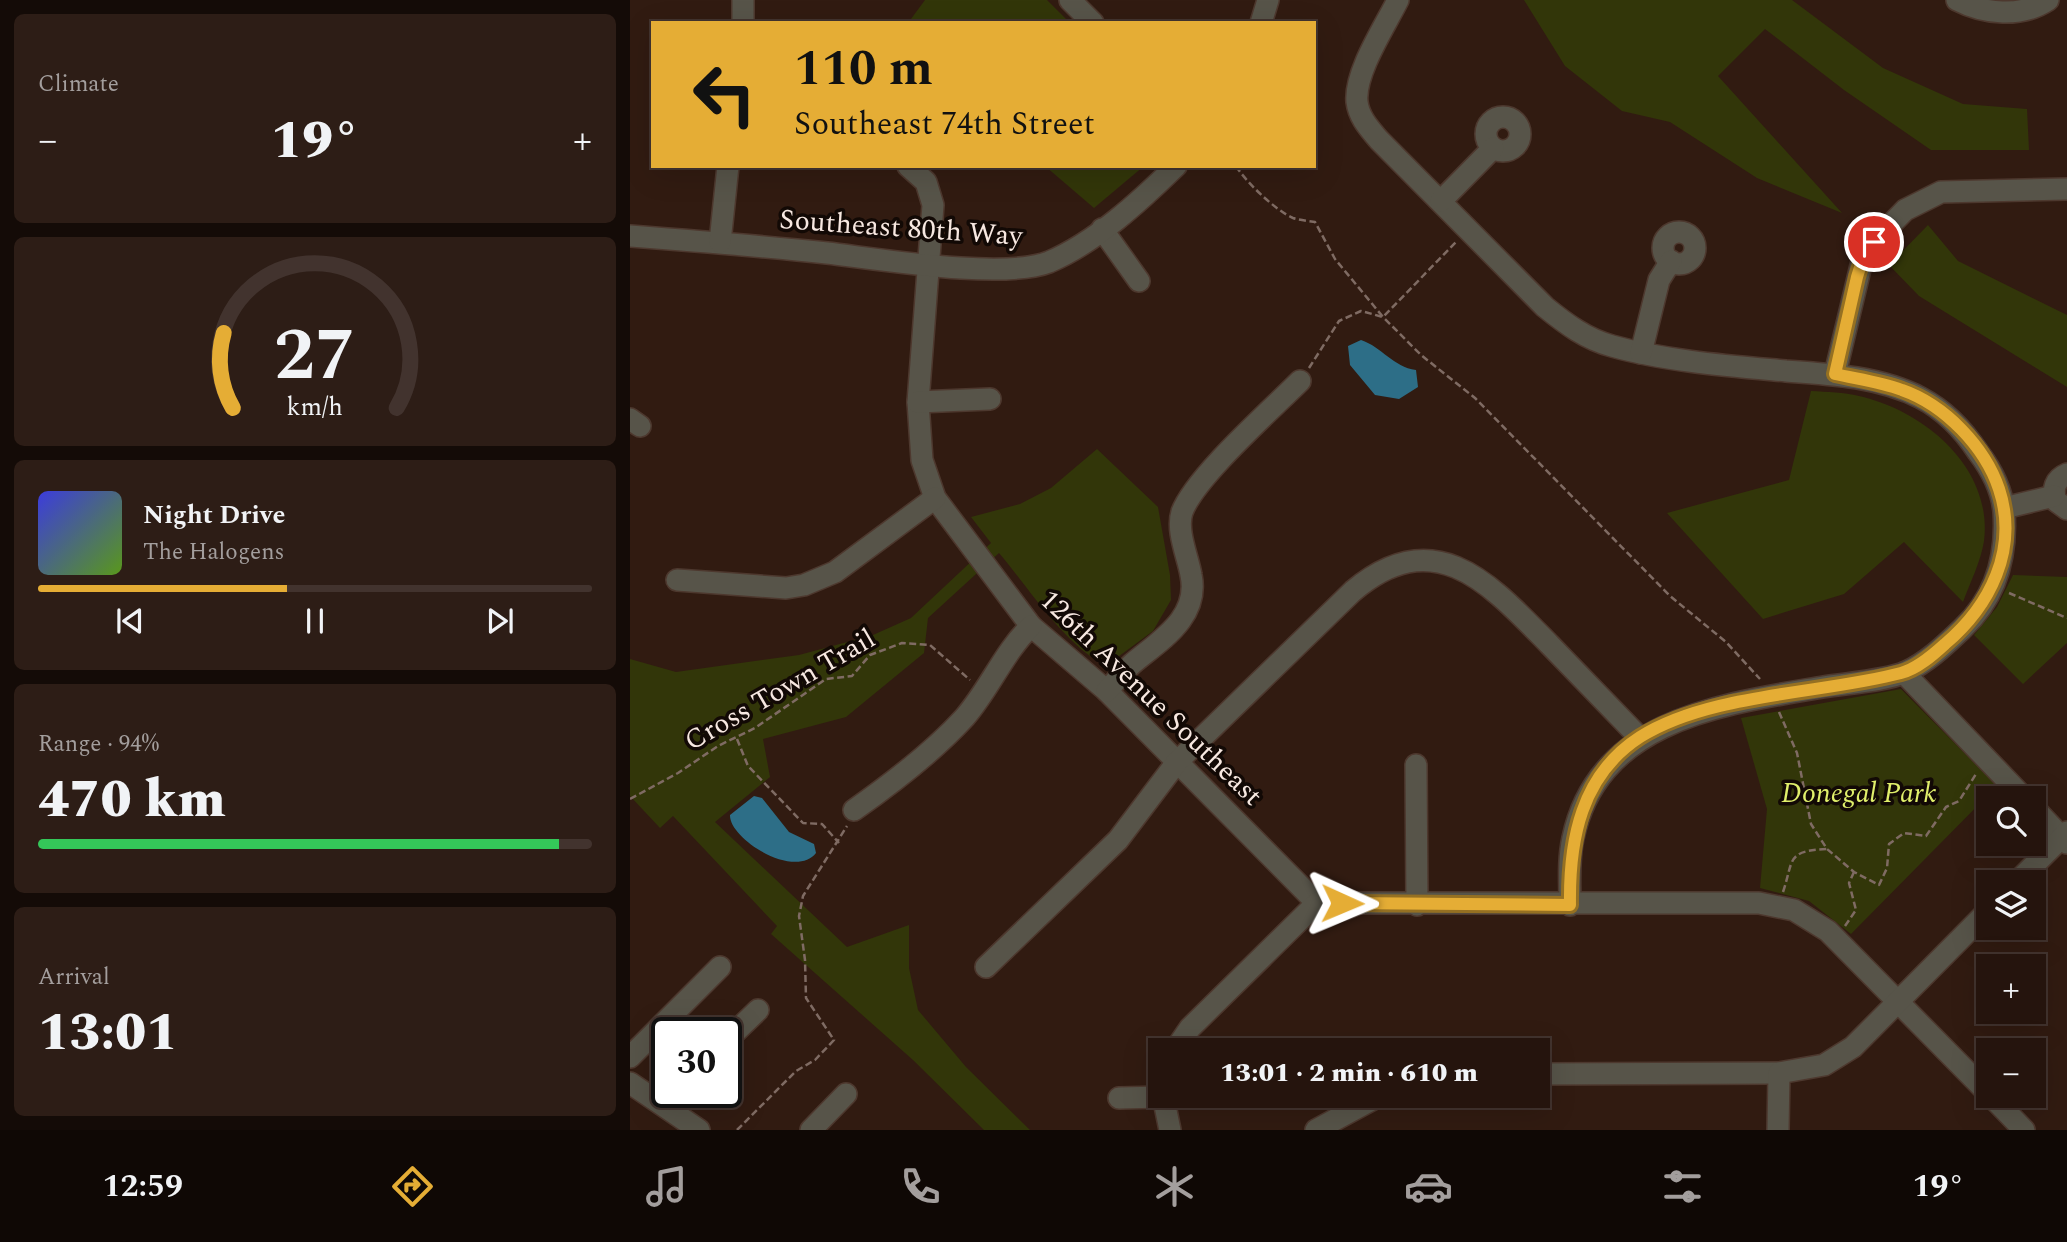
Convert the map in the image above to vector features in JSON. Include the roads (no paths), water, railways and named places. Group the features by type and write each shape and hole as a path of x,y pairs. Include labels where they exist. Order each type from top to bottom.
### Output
{"street":[{"path":"743,0 743,21"},
{"path":"1070,0 1091,21"},
{"path":"1262,21 1268,0"},
{"path":"1398,0 1360,78 1357,101 1361,115 1379,141 1566,324 1590,338 1641,353 1835,374 1902,389 1941,412 1972,442 1999,488 2004,508 2005,542 2001,564 1984,604 1932,656 1904,673 1772,696 1694,713 1640,738 1617,757 1597,783 1582,810 1570,860 1570,905"},
{"path":"1957,0 1982,10 2012,12 2039,6 2048,0"},
{"path":"1441,201 1493,148"},
{"path":"720,242 728,168"},
{"name":"126th Avenue Southeast","path":"910,168 931,191 933,205 918,402 918,436 934,498 1031,626 1107,691 1317,903"},
{"name":"Southeast 80th Way","path":"630,236 1008,270 1049,262 1102,229 1146,195 1175,168"},
{"path":"1835,374 1862,261 1874,242 1905,210 1941,192 2067,189"},
{"path":"1102,229 1139,281"},
{"path":"1641,353 1659,280 1671,261"},
{"path":"1107,691 1131,665 1177,626 1188,608 1192,579 1184,545 1181,514 1198,485 1300,381"},
{"path":"918,402 990,400"},
{"path":"2004,508 2061,502 2056,483 2067,474"},
{"path":"677,580 786,588 804,585 835,572 934,498"},
{"path":"986,967 1124,834 1177,762 1367,579 1404,562 1427,560 1459,566 1490,586 1640,738"},
{"path":"854,810 887,787 965,716 1017,639 1031,626"},
{"path":"1904,673 2013,786"},
{"path":"1416,765 1417,905"},
{"path":"2030,870 2065,837 2046,819"},
{"path":"1183,1038 1190,1028 1317,903 1759,903 1779,906 1812,919 1901,1002 1976,1080"},
{"path":"1550,1074 1779,1073 1804,1070 1840,1056 1901,1002 1976,924"},
{"path":"630,1057 720,967"},
{"path":"742,1026 758,1010"},
{"path":"1778,1130 1779,1073"},
{"path":"630,1083 651,1092"},
{"path":"811,1130 846,1094"},
{"path":"1119,1098 1148,1097"},
{"path":"678,1108 699,1130"},
{"path":"1165,1108 1170,1130"},
{"path":"1317,1130 1340,1124 1362,1108"},
{"path":"2003,1108 2024,1130"}],"water":[{"path":"1361,340 1401,365 1416,370 1418,387 1399,399 1375,395 1350,365 1348,346"},
{"path":"754,796 762,798 789,832 814,844 816,853 806,860 794,862 779,859 751,845 740,835 730,815"}],"park label":[{"name":"Donegal Park","path":"1859,793"}]}
